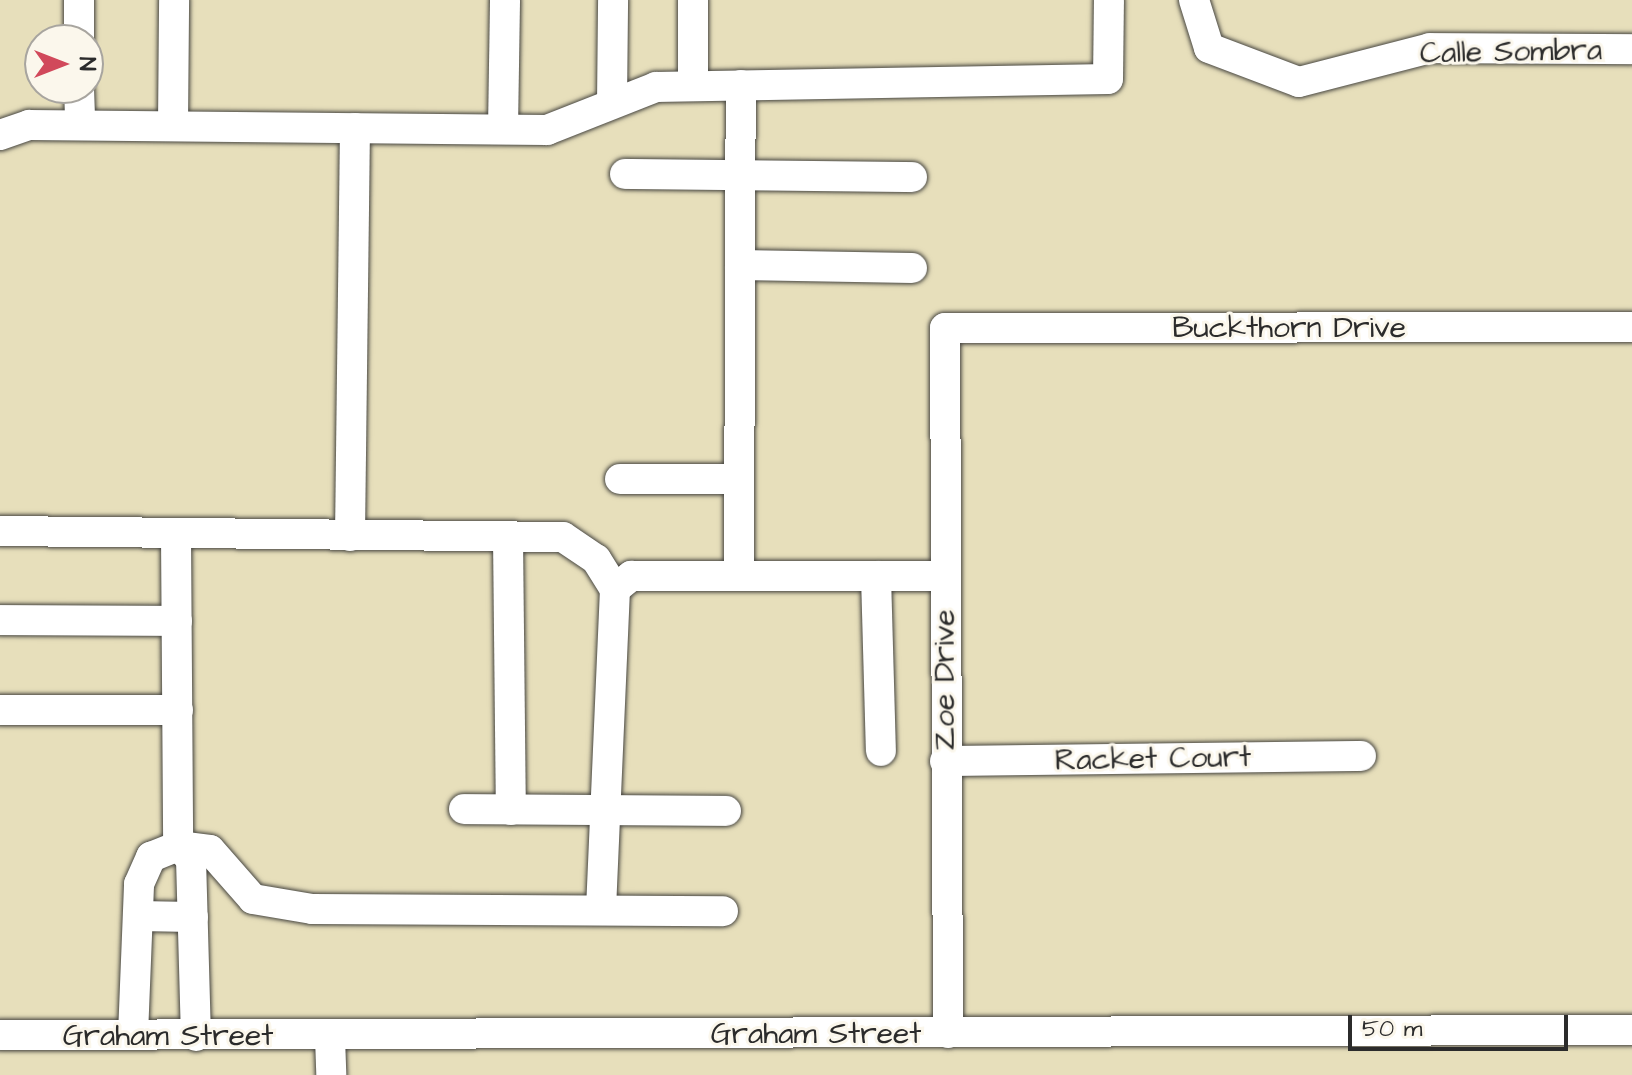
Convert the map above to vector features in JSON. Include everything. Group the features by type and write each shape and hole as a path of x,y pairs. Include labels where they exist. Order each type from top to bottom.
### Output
{"street":[{"path":"79,0 79,24"},
{"path":"173,126 174,0"},
{"path":"503,129 505,0"},
{"path":"612,103 613,0"},
{"path":"693,0 693,86"},
{"path":"0,135 29,125 547,130 612,103 629,92 693,86 1108,79 1109,0"},
{"name":"Calle Sombra","path":"1194,0 1209,48 1299,82 1430,48 1632,49"},
{"path":"739,576 741,85"},
{"path":"79,104 80,125"},
{"path":"350,536 355,128"},
{"path":"625,174 912,177"},
{"path":"740,265 912,268"},
{"name":"Buckthorn Drive","path":"945,328 1632,327"},
{"name":"Zoe Drive","path":"945,328 948,1033"},
{"path":"620,479 739,479"},
{"path":"0,531 563,537 596,559 615,589 601,910"},
{"path":"176,535 178,846 191,859 196,1036"},
{"path":"508,537 511,810"},
{"path":"615,589 631,576 945,576"},
{"path":"876,576 881,751"},
{"path":"0,620 177,621"},
{"path":"0,710 178,710"},
{"name":"Racket Court","path":"945,761 1361,756"},
{"path":"464,809 605,813 726,811"},
{"path":"133,1035 139,884 151,857 178,846 210,850 253,899 312,909 723,911"},
{"path":"138,916 193,917"},
{"name":"Graham Street","path":"0,1035 330,1037 1632,1030"},
{"path":"330,1037 331,1075"}]}
